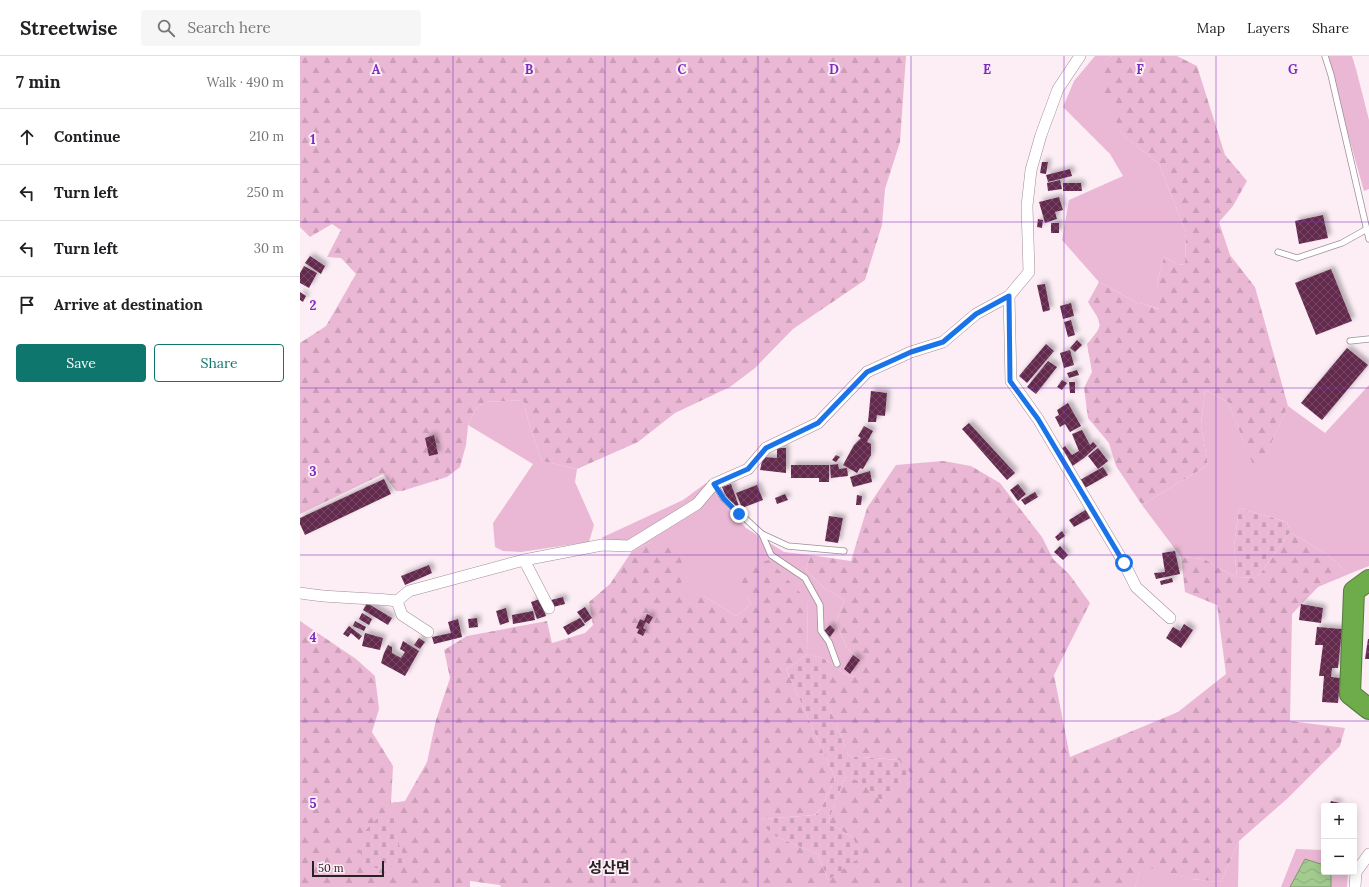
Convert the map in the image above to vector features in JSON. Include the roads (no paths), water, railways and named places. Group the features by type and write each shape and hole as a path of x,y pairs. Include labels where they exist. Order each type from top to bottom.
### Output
{"highway":[{"path":"1369,580 1354,591 1350,694 1369,709"}],"street":[{"path":"300,593 341,598 374,598 397,601 409,591 524,560 602,545 628,546 697,504 714,484 748,469 766,448 818,423 867,372 911,352 943,342 976,314 1009,296 1029,272 1027,206 1031,170 1041,135 1058,89 1080,56"},
{"path":"1009,296 1010,381 1038,419 1124,563 1136,587 1170,618"},
{"path":"524,560 550,608"},
{"path":"397,601 402,615 428,632"},
{"path":"1355,887 1356,872 1369,854"}],"lane":[{"path":"1325,56 1331,75 1369,239"},
{"path":"1278,252 1298,258 1342,243 1367,229"},
{"path":"1350,341 1369,339"},
{"path":"714,484 724,499 762,534 788,546 844,551"},
{"path":"762,534 771,555 806,578 820,605 821,631 829,642 837,664"}],"water":[{"path":"1305,859 1321,864 1321,875 1331,875 1331,887 1290,887"}],"district":[{"name":"성산면","path":"609,868"}]}
